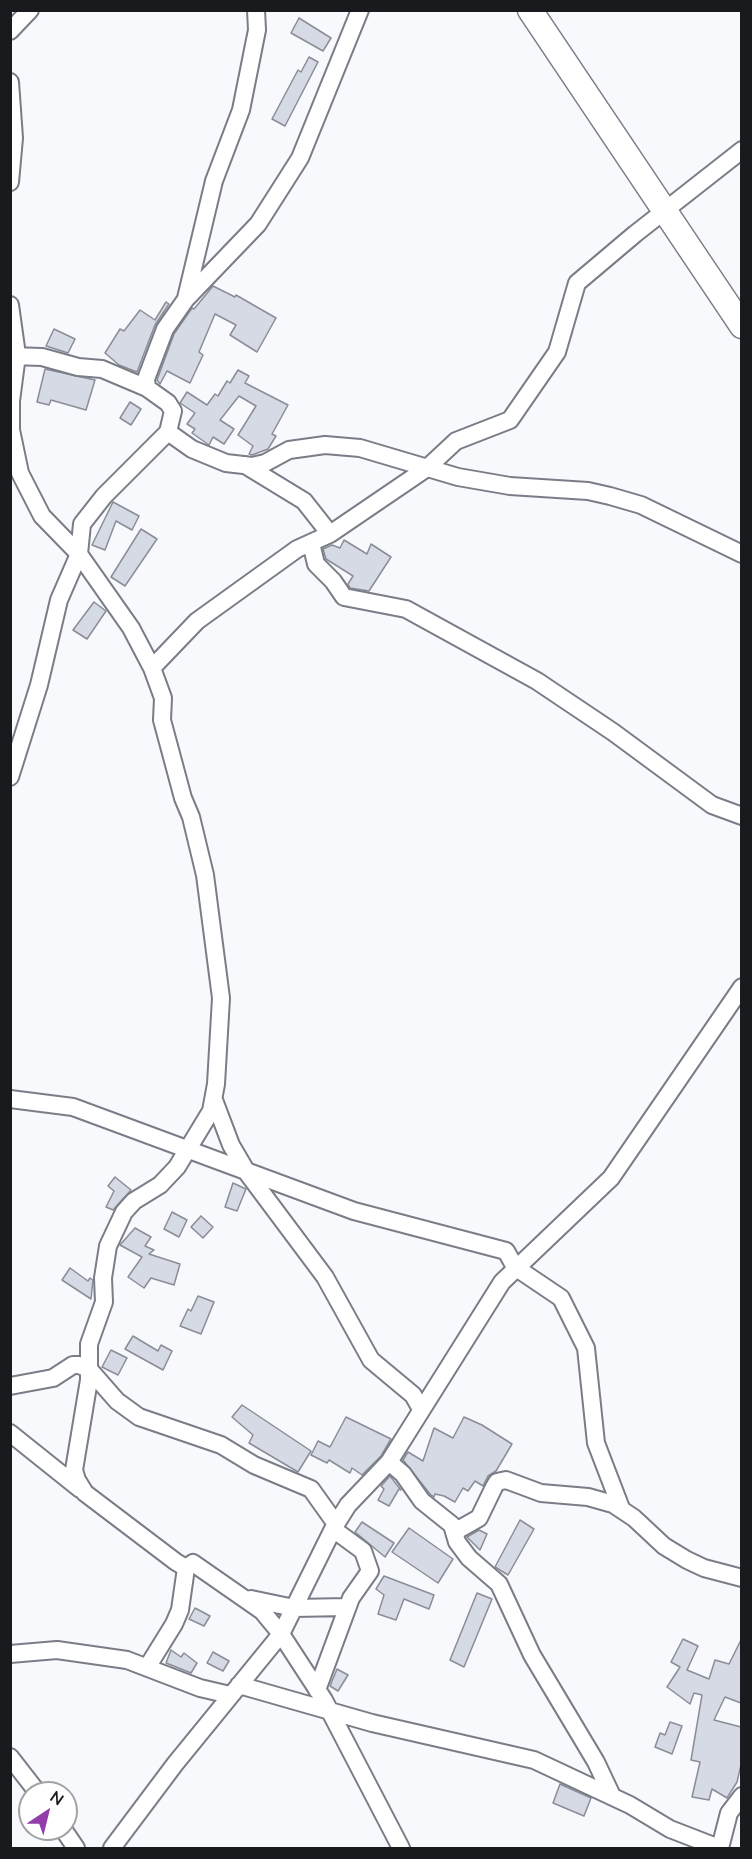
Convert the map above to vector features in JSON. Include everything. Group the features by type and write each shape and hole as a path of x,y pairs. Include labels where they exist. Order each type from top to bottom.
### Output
{"main road":[{"path":"530,10 741,326"}],"street":[{"path":"10,31 30,10"},
{"path":"186,299 214,181 241,110 257,30 256,10"},
{"path":"147,388 146,379 160,338 186,299 237,248 279,195 300,158 360,10"},
{"path":"10,82 14,138 10,182"},
{"path":"152,668 197,621 297,549 330,534 427,468 456,441 510,420 557,352 577,283 741,150"},
{"path":"10,305 14,355 11,430 20,473 42,516 79,554 127,621 152,668 163,698 162,720 183,798 191,817 205,875 221,1007 214,1100 177,1167 160,1185 134,1201 124,1212 108,1246 103,1278 104,1302 102,1313 91,1333 89,1370 74,1470 85,1492"},
{"path":"10,777 39,685 59,600 79,554 82,524 87,516 168,432 173,411 168,403 147,388 102,369 78,367 42,357 14,355"},
{"path":"168,432 206,457 245,465 265,463 289,450 325,445 360,448 458,477 510,486 588,491 641,506 741,554"},
{"path":"245,465 304,501 330,534"},
{"path":"311,543 316,564 333,581 344,597 406,609 517,670 613,732 712,805 741,816"},
{"path":"112,1848 234,1690 281,1634 334,1527 348,1505 389,1462 493,1296 515,1267 611,1178 741,987"},
{"path":"10,1100 72,1107 248,1174 354,1211 506,1251 515,1267 561,1298 586,1348 596,1443 621,1508"},
{"path":"214,1100 231,1145 248,1174 325,1277 370,1360 413,1395 422,1409"},
{"path":"10,1386 53,1378 73,1365 89,1370 117,1401 139,1417 221,1445 254,1465 311,1490 334,1527 363,1551 370,1571 347,1607 316,1689"},
{"path":"10,1433 186,1568"},
{"path":"389,1462 403,1474 422,1501 456,1531 457,1542 468,1558 499,1584 532,1656 596,1762 612,1796"},
{"path":"456,1531 479,1518 494,1486 501,1480 517,1483 541,1493 599,1499 621,1508 664,1546 687,1560 704,1568 741,1578"},
{"path":"148,1666 174,1624 180,1610 186,1568 194,1563 262,1611 281,1634 328,1709 401,1848"},
{"path":"244,1597 294,1608 347,1607"},
{"path":"10,1654 57,1650 127,1660 148,1666 200,1688 234,1690 328,1709 372,1723 534,1760 612,1796 670,1829 719,1848 729,1813 741,1796"},
{"path":"10,1756 29,1781"}],"building":[{"path":"299,18 331,38 323,51 291,33"},
{"path":"309,57 318,62 285,126 272,119 298,70 301,72"},
{"path":"213,286 235,297 236,295 276,318 257,352 230,335 236,325 215,314 199,352 203,355 190,383 167,371 160,384 157,380 174,334 192,308 194,309"},
{"path":"166,302 169,304 155,325 137,372 119,365 105,353 120,329 124,331 140,310 155,320"},
{"path":"54,329 75,339 68,353 46,346"},
{"path":"45,369 95,380 86,410 51,400 49,405 37,402"},
{"path":"238,370 249,376 245,383 288,405 272,434 276,436 268,449 252,455 249,454 253,446 238,435 256,406 239,396 220,420 234,429 224,444 213,437 209,445 192,433 195,429 187,424 195,413 180,403 187,392 207,405 215,394 218,396 227,381 230,383"},
{"path":"130,402 141,409 131,425 120,418"},
{"path":"113,502 139,516 132,530 116,521 105,550 92,545"},
{"path":"141,529 157,539 125,586 111,577"},
{"path":"344,540 367,554 371,544 391,557 369,591 350,588 348,584 353,576 326,559 323,549 332,545 340,548"},
{"path":"94,602 106,611 87,639 73,630"},
{"path":"115,1177 131,1190 113,1210 106,1207 114,1191 108,1186"},
{"path":"233,1183 246,1189 237,1211 225,1207"},
{"path":"172,1212 187,1220 179,1237 164,1229"},
{"path":"201,1216 213,1227 203,1238 191,1227"},
{"path":"135,1228 151,1237 145,1246 154,1250 149,1254 180,1264 174,1285 151,1278 144,1288 128,1277 142,1257 120,1245"},
{"path":"70,1268 88,1281 90,1278 93,1280 91,1299 62,1280"},
{"path":"198,1296 214,1302 201,1334 180,1326 188,1309 191,1311"},
{"path":"133,1336 158,1351 161,1345 172,1351 163,1370 125,1349"},
{"path":"111,1350 127,1358 118,1375 102,1367"},
{"path":"242,1405 311,1451 298,1472 249,1443 253,1435 232,1417"},
{"path":"346,1417 391,1439 381,1456 362,1475 352,1468 350,1473 329,1460 327,1463 311,1455 318,1441 330,1447"},
{"path":"464,1417 482,1425 512,1444 496,1471 488,1476 483,1486 475,1481 468,1491 463,1488 455,1502 444,1496 435,1494 434,1497 430,1494 403,1460 408,1452 423,1461 434,1428 453,1438"},
{"path":"390,1476 401,1490 399,1489 389,1506 378,1500 384,1489 381,1486"},
{"path":"520,1520 534,1529 508,1575 495,1567"},
{"path":"362,1522 394,1543 385,1557 355,1532"},
{"path":"409,1528 453,1559 438,1583 392,1552"},
{"path":"479,1530 487,1534 480,1550 467,1537"},
{"path":"384,1576 434,1595 429,1609 404,1599 396,1620 378,1614 384,1595 376,1589"},
{"path":"477,1593 492,1599 464,1667 450,1660"},
{"path":"195,1608 210,1616 204,1626 189,1619"},
{"path":"683,1639 698,1646 687,1670 709,1679 715,1660 729,1664 741,1640 741,1703 725,1697 714,1720 741,1727 741,1765 737,1782 727,1798 712,1789 709,1800 692,1797 700,1762 691,1760 702,1695 694,1693 690,1704 667,1687 680,1667 671,1662"},
{"path":"171,1650 181,1657 184,1653 197,1663 191,1673 166,1663"},
{"path":"213,1652 229,1661 223,1671 207,1663"},
{"path":"337,1669 348,1675 338,1691 330,1686"},
{"path":"670,1722 682,1726 672,1754 655,1747 660,1733 665,1735"},
{"path":"560,1784 591,1798 584,1816 553,1803"}]}
